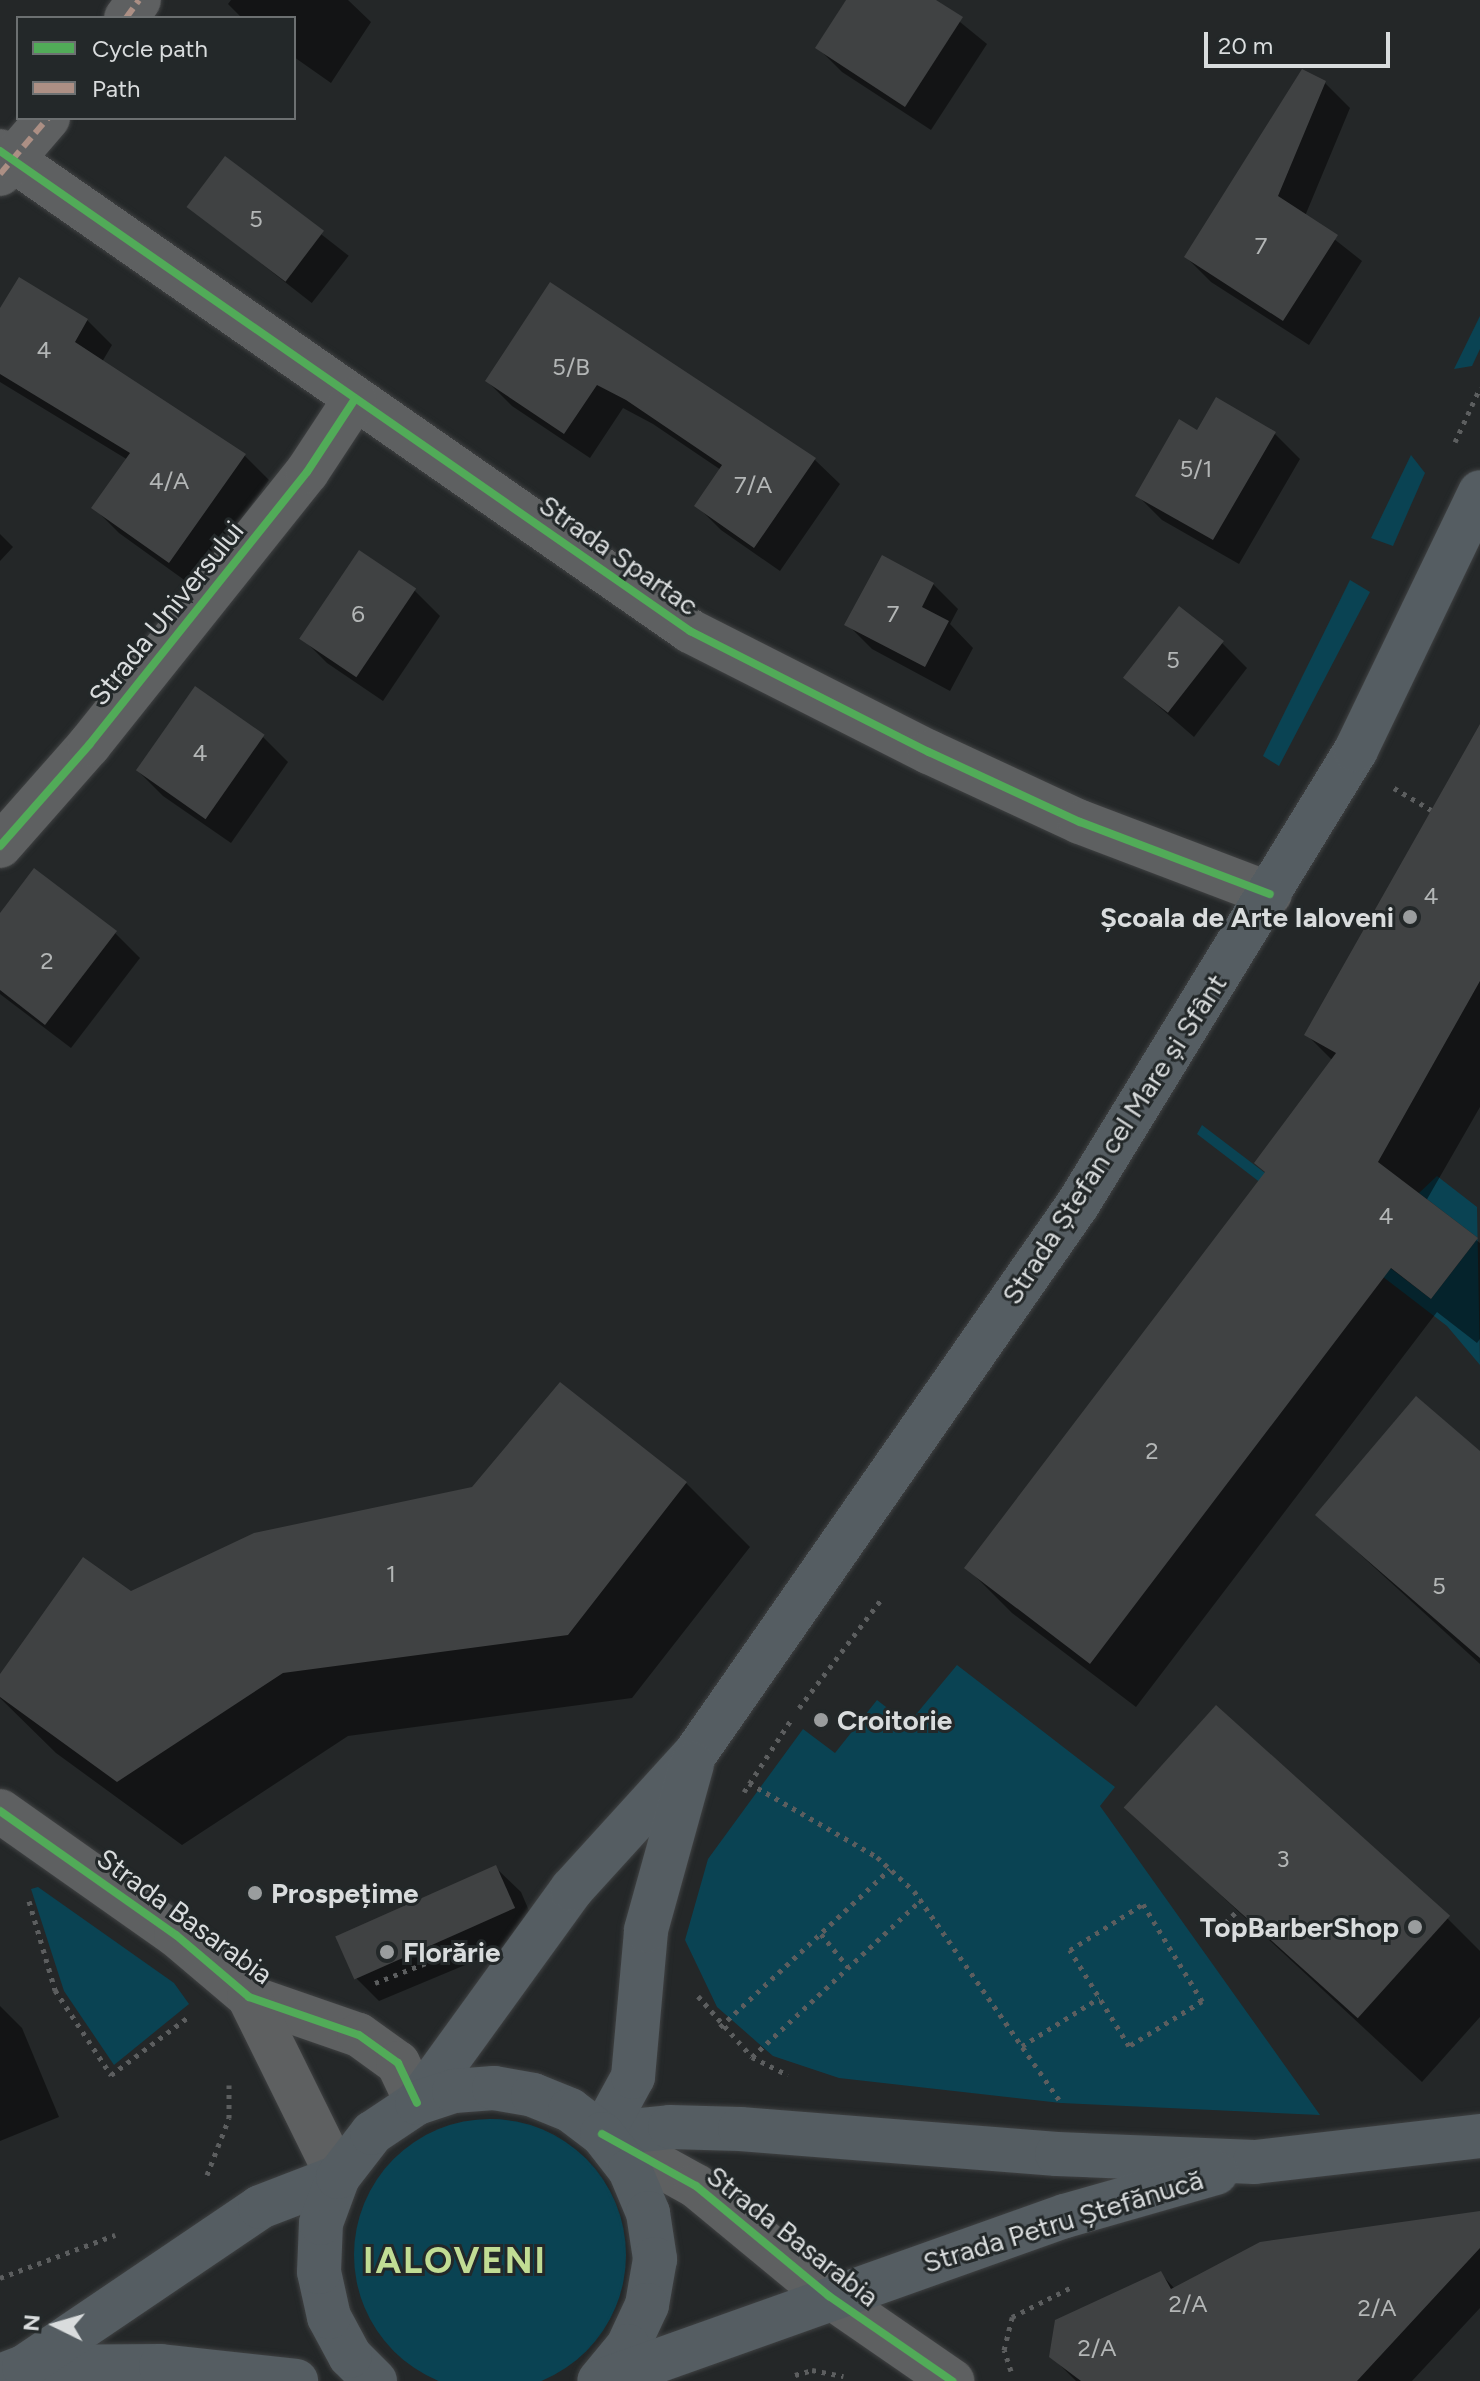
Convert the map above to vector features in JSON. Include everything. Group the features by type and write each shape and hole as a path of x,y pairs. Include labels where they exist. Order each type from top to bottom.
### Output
{"main road":[{"name":"Strada Ștefan cel Mare și Sfânt","path":"417,2103 572,1889 695,1754 1078,1204 1356,750 1480,492"},
{"name":"Strada Ștefan cel Mare și Sfânt","path":"602,2134 633,2077 646,1930 695,1754"},
{"name":"Strada Basarabia","path":"375,2381 350,2356 329,2317 319,2272 321,2223 338,2177 372,2133 417,2103 454,2091 494,2088 533,2095 570,2110 602,2134 630,2170 642,2199 655,2259 647,2305 628,2346 600,2381"},
{"name":"Strada Petru Ștefănucă","path":"602,2134 670,2127 740,2129 1057,2154 1255,2162 1480,2136"},
{"name":"Strada Petru Ștefănucă","path":"600,2381 829,2296 1065,2216 1255,2162"},
{"path":"12,2371 260,2207 338,2177"},
{"path":"303,2381 319,2272"},
{"path":"12,2371 161,2366 296,2381"}],"street":[{"path":"4,162 46,120"},
{"name":"Strada Spartac","path":"4,162 355,399 690,631 1067,815 1270,894"},
{"name":"Strada Universului","path":"0,846 89,745 307,472 355,399"},
{"name":"Strada Basarabia","path":"0,1811 176,1935 249,1997 359,2035 398,2063 417,2103"},
{"name":"Strada Basarabia","path":"249,1997 338,2177"},
{"name":"Strada Basarabia","path":"602,2134 696,2186 829,2296 952,2381"}],"path":[{"path":"736,1804 883,1597"},
{"path":"749,1783 890,1869 921,1900 1061,2103"},
{"path":"720,2027 890,1869"},
{"path":"26,1893 55,1990 111,2075 198,2010"},
{"path":"752,2057 921,1900"},
{"path":"1143,1904 1202,2001 1129,2046 1099,1998 1070,1950 1143,1904"},
{"path":"1218,1930 1237,1911"},
{"path":"821,1934 848,1967"},
{"path":"361,1988 473,1944"},
{"path":"691,1985 720,2027 752,2057 800,2077"},
{"path":"1022,2046 1099,1998"},
{"path":"200,2187 229,2118"},
{"path":"0,2278 124,2232"},
{"path":"1011,2371 1004,2350 1012,2317 1074,2286"},
{"path":"783,2378 812,2370 852,2381"}],"shaded area":[{"path":"1480,316 1480,349 1472,366 1454,369"},
{"path":"1411,455 1425,473 1393,546 1371,538"},
{"path":"1350,580 1370,592 1279,766 1263,756"},
{"path":"1202,1125 1431,1299 1478,1239 1480,1365 1447,1326 1197,1134"},
{"path":"1437,1176 1477,1207 1478,1238 1419,1193"},
{"path":"957,1665 1115,1787 1100,1806 1320,2115 1061,2103 839,2078 773,2056 717,2007 685,1940 708,1859 803,1729 835,1753 877,1700 908,1724"},
{"path":"38,1887 174,1983 189,2004 114,2065 64,1991 31,1889"},
{"path":"490,2119 542,2129 586,2159 616,2203 625,2242 623,2282 610,2319 595,2341 576,2360 539,2382 441,2382 415,2368 394,2351 370,2319 357,2282 354,2255 364,2203 394,2159 438,2129"}],"building":[{"path":"846,0 936,0 963,17 905,107 815,48"},
{"path":"1302,69 1326,81 1278,196 1338,235 1283,321 1184,257"},
{"path":"225,156 324,231 286,282 186,207"},
{"path":"19,277 88,319 75,342 246,454 169,563 91,508 130,453 0,374 0,308"},
{"path":"550,282 816,458 754,548 694,506 722,465 626,400 597,385 564,434 485,381"},
{"path":"1216,397 1276,432 1213,540 1135,496 1179,419 1197,430"},
{"path":"359,550 416,589 356,677 299,639"},
{"path":"882,555 934,583 922,607 949,621 925,667 844,625"},
{"path":"1179,606 1224,641 1168,713 1123,678"},
{"path":"195,686 265,735 206,819 136,770"},
{"path":"1480,724 1480,981 1378,1162 1478,1238 1431,1299 1391,1268 1090,1664 964,1568 1265,1172 1254,1163 1336,1053 1304,1035"},
{"path":"34,868 117,931 45,1025 0,990 0,913"},
{"path":"560,1382 687,1482 568,1635 283,1673 117,1782 0,1697 0,1674 83,1557 131,1591 254,1533 472,1487"},
{"path":"1416,1396 1480,1451 1480,1658 1315,1515"},
{"path":"1216,1705 1450,1916 1358,2018 1124,1808"},
{"path":"496,1865 515,1908 354,1980 335,1937"},
{"path":"1480,2211 1480,2248 1357,2381 1081,2381 1049,2357 1055,2320 1161,2271 1171,2289 1260,2242"}],"marked path":[{"path":"127,16 139,0"},
{"path":"0,174 46,120"}],"cycle path":[{"path":"0,151 690,631 929,752 1080,822 1270,894"},
{"path":"0,846 89,745 307,472 355,399"},
{"path":"0,1811 176,1935 249,1997 359,2035 398,2063 417,2103"},
{"path":"602,2134 696,2186 829,2296 952,2381"}],"place":[{"name":"Școala de Arte Ialoveni","path":"1410,917"},
{"name":"Croitorie","path":"821,1720"},
{"name":"Prospețime","path":"255,1893"},
{"name":"TopBarberShop","path":"1415,1927"},
{"name":"Florărie","path":"387,1952"}],"district":[{"name":"IALOVENI","path":"455,2261"}]}
